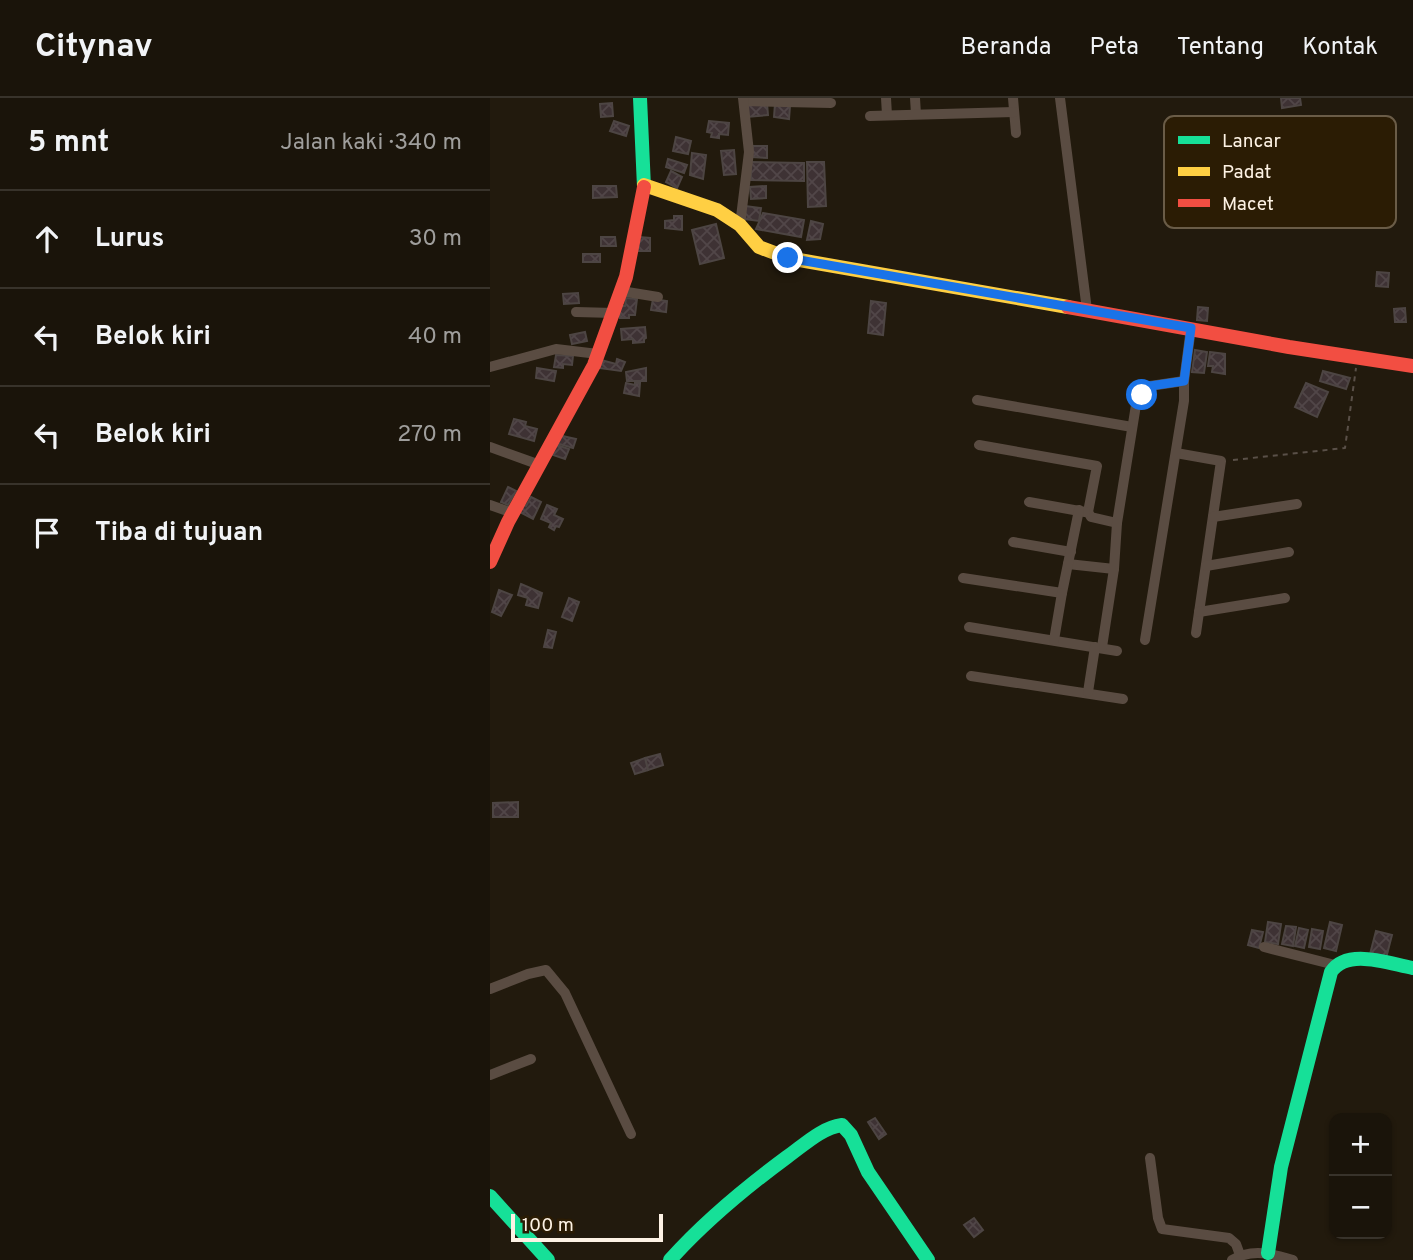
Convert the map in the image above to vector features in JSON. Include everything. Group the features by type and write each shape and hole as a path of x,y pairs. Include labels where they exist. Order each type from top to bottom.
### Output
{"street":[{"path":"490,562 513,513 583,388 614,313 634,244 644,185 640,98"},
{"path":"886,98 887,115"},
{"path":"915,98 916,114"},
{"path":"1013,98 1016,133"},
{"path":"1060,98 1087,310"},
{"path":"740,225 749,152 743,100 831,103"},
{"path":"870,116 1014,112"},
{"path":"644,185 717,210 740,225 759,247 788,258 1289,347 1413,366"},
{"path":"621,291 658,297"},
{"path":"576,312 614,313"},
{"path":"1146,640 1184,401 1191,328"},
{"path":"490,367 556,349 598,354"},
{"path":"1088,692 1114,569 1117,523 1136,405 1150,386 1184,381"},
{"path":"977,400 1132,427"},
{"path":"979,445 1097,466 1070,558 1054,640"},
{"path":"490,447 540,465"},
{"path":"1176,453 1221,461 1196,633"},
{"path":"1029,502 1084,511 1091,517 1117,523"},
{"path":"1213,517 1297,503"},
{"path":"490,505 513,513"},
{"path":"1013,542 1114,569"},
{"path":"1206,566 1289,552"},
{"path":"963,578 1062,593"},
{"path":"1199,612 1285,598"},
{"path":"969,627 1116,650"},
{"path":"971,676 1123,699"},
{"path":"1264,947 1335,965 1346,960 1360,959 1413,968"},
{"path":"1268,1253 1281,1167 1290,1128 1327,982 1335,965"},
{"path":"490,989 540,970 550,973 570,1002 631,1134"},
{"path":"490,1074 531,1059"},
{"path":"670,1260 702,1225 759,1177 826,1131 842,1125 850,1135 868,1172 928,1260"},
{"path":"1150,1158 1158,1218 1162,1229 1229,1238 1236,1244 1236,1258 1268,1253 1293,1260"},
{"path":"490,1196 548,1260"}],"path":[{"path":"1221,461 1345,449 1357,357"}],"building":[{"path":"1281,98 1300,98 1301,105 1282,108"},
{"path":"612,103 613,116 601,117 600,104"},
{"path":"767,103 768,115 747,117 746,105"},
{"path":"775,104 790,106 789,119 774,117"},
{"path":"614,121 629,126 626,136 610,131"},
{"path":"709,121 729,123 728,135 711,137 712,133 707,132"},
{"path":"676,137 691,141 688,154 673,151"},
{"path":"753,146 767,146 767,158 752,157"},
{"path":"734,150 736,174 724,175 721,151"},
{"path":"692,153 706,155 703,179 690,175"},
{"path":"668,159 687,165 684,173 666,167"},
{"path":"751,162 804,163 804,181 751,180"},
{"path":"807,162 824,162 826,206 808,207"},
{"path":"671,171 682,177 677,188 666,182"},
{"path":"593,186 616,186 617,197 593,198"},
{"path":"766,186 766,198 751,199 750,187"},
{"path":"745,206 761,208 759,221 743,219"},
{"path":"763,213 804,220 801,237 756,229"},
{"path":"674,216 682,216 682,230 665,228 665,221 674,220"},
{"path":"811,221 823,224 820,239 807,240"},
{"path":"716,224 724,258 700,264 692,230"},
{"path":"601,237 615,237 616,246 601,246"},
{"path":"639,237 650,238 650,251 638,251"},
{"path":"583,254 600,254 600,262 583,262"},
{"path":"1377,272 1389,273 1388,287 1376,286"},
{"path":"578,293 579,303 564,304 563,294"},
{"path":"626,298 637,299 635,315 620,318 620,306 625,306"},
{"path":"653,299 667,301 666,312 651,310"},
{"path":"871,301 886,303 883,335 868,333"},
{"path":"1198,307 1208,308 1207,321 1197,320"},
{"path":"1405,308 1406,322 1395,322 1394,309"},
{"path":"645,327 644,342 622,340 621,329"},
{"path":"585,332 587,341 572,344 570,335"},
{"path":"1195,350 1207,352 1204,373 1192,372"},
{"path":"1210,352 1225,354 1225,374 1212,372 1213,366 1208,366"},
{"path":"556,355 573,356 572,365 554,367"},
{"path":"617,359 625,362 621,371 599,368 601,360 616,364"},
{"path":"537,368 556,371 554,381 536,378"},
{"path":"646,368 646,381 627,381 626,372"},
{"path":"1323,371 1350,378 1346,389 1320,381"},
{"path":"626,383 640,383 639,396 624,393"},
{"path":"1306,383 1328,392 1317,417 1295,407"},
{"path":"514,419 537,429 534,441 509,434"},
{"path":"558,435 576,439 573,448 556,443"},
{"path":"554,444 569,449 565,459 550,454"},
{"path":"508,487 516,491 508,505 501,502"},
{"path":"531,497 541,502 533,519 516,510 520,503 526,506"},
{"path":"547,505 557,509 554,515 563,519 554,530 549,527 551,523 541,519"},
{"path":"521,584 542,593 538,608 526,605 528,598 518,595"},
{"path":"499,590 512,595 501,616 492,612"},
{"path":"569,598 579,602 572,621 562,617"},
{"path":"548,630 556,632 552,648 544,647"},
{"path":"660,754 663,765 648,770 645,758"},
{"path":"645,758 648,770 635,774 631,763"},
{"path":"518,802 518,817 493,817 493,803"},
{"path":"1268,922 1281,924 1278,944 1265,942"},
{"path":"1330,922 1342,925 1336,951 1324,948"},
{"path":"1286,926 1296,927 1293,946 1282,944"},
{"path":"1299,928 1308,930 1304,948 1295,946"},
{"path":"1312,929 1323,931 1320,949 1309,947"},
{"path":"1252,930 1263,932 1259,948 1248,945"},
{"path":"1376,931 1392,935 1385,962 1369,958"},
{"path":"875,1118 886,1134 879,1139 868,1122"},
{"path":"974,1218 983,1230 974,1237 964,1225"}],"traffic: fast":[{"path":"640,98 644,187"},
{"path":"1268,1253 1281,1167 1331,972 1338,964 1358,959 1413,968"},
{"path":"670,1260 711,1218 756,1181 813,1138 842,1125 851,1135 868,1172 928,1260"},
{"path":"490,1196 548,1260"}],"traffic: slow":[{"path":"644,185 717,210 740,225 759,247 788,258 1068,307"}],"traffic: jam":[{"path":"490,562 508,522 594,365 626,277 644,187"},
{"path":"1068,307 1289,347 1413,366"}],"route":[{"path":"788,258 1191,328 1184,381 1150,386 1142,395"}]}
